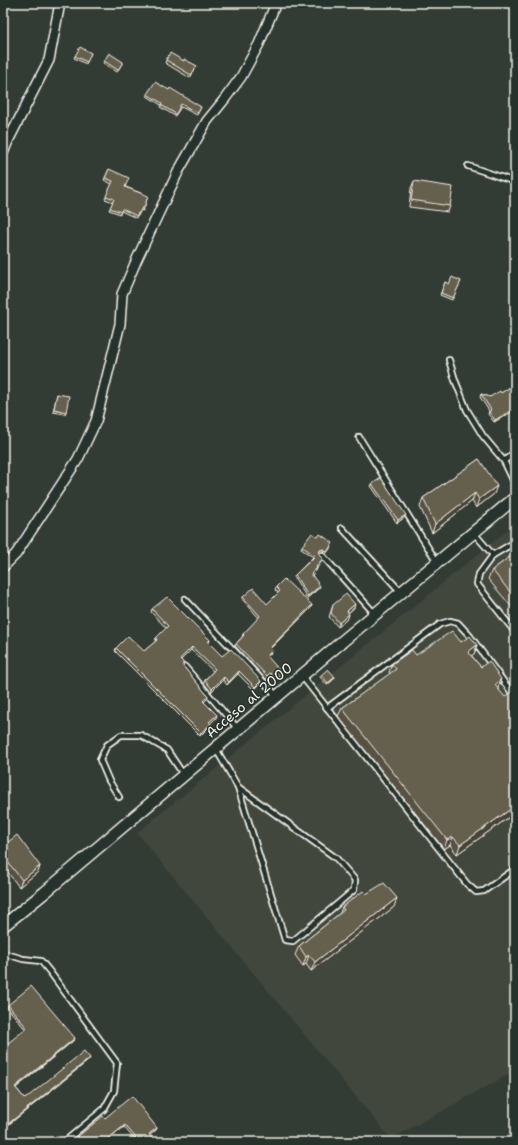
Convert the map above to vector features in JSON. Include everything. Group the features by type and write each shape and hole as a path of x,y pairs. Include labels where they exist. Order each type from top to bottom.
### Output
{"street":[{"path":"3,153 49,60 60,3"},
{"path":"3,567 16,554 78,459 96,421 120,324 122,294 137,258 175,178 207,121 241,77 260,44 276,3"},
{"name":"Acceso al 2000","path":"3,926 301,675 515,498"}],"lane":[{"path":"468,166 515,182"},
{"path":"449,360 467,410 483,436 504,461 515,484"},
{"path":"359,436 437,562"},
{"path":"504,461 515,452"},
{"path":"342,528 401,592"},
{"path":"473,532 493,556"},
{"path":"515,542 493,556 478,574 477,584 515,632"},
{"path":"322,555 375,614"},
{"path":"185,599 277,696"},
{"path":"327,708 440,624 450,621 458,623 470,636 515,696"},
{"path":"185,667 238,728"},
{"path":"301,675 467,884 476,892 484,891 515,869"},
{"path":"119,798 109,782 100,760 107,745 121,735 141,735 168,750 183,774"},
{"path":"215,748 238,787 285,940 293,941 354,890 355,880 336,858 238,787"},
{"path":"3,953 23,959 40,961 50,972 117,1063 114,1091 104,1109 64,1142"}],"shaded area":[{"path":"515,524 515,1071 391,1139 137,833"}],"building":[{"path":"80,47 91,53 87,62 75,56"},
{"path":"109,53 123,62 118,70 104,61"},
{"path":"170,53 197,66 191,75 166,60"},
{"path":"155,82 169,90 170,88 201,107 198,113 181,104 176,114 161,105 162,103 147,94"},
{"path":"109,169 129,178 125,187 148,196 144,208 142,208 137,216 122,209 121,212 110,208 114,199 106,196 113,181 105,178"},
{"path":"414,181 453,187 450,206 411,200"},
{"path":"452,277 461,281 453,298 441,293 445,282 449,284"},
{"path":"515,384 515,408 495,420 489,412 491,410 481,394 490,397 500,391 501,393"},
{"path":"57,394 69,396 66,412 54,409"},
{"path":"479,459 497,486 479,499 475,493 435,524 423,498"},
{"path":"381,478 406,515 398,520 372,484"},
{"path":"312,533 318,537 320,534 333,543 327,552 324,549 320,550 319,554 323,558 311,574 320,586 308,596 295,575 315,556 302,546"},
{"path":"515,553 515,598 492,570"},
{"path":"284,579 312,605 270,648 272,650 267,656 282,673 276,679 270,673 267,676 236,644 260,616 243,597 253,588 267,604 280,591 276,587"},
{"path":"346,594 355,604 347,611 349,614 339,623 331,613 333,605"},
{"path":"167,597 210,640 208,642 222,656 231,649 261,681 255,687 239,671 229,682 224,677 212,689 205,680 215,669 192,647 180,659 183,662 183,666 208,696 203,701 217,715 209,722 211,724 201,733 116,648 128,636 144,651 157,640 156,638 168,626 152,609"},
{"path":"452,631 461,642 470,636 477,645 468,652 481,667 489,661 501,679 495,685 505,697 514,691 515,692 515,806 460,845 453,837 447,840 342,708 396,669 392,664 412,650 416,655"},
{"path":"328,669 335,677 328,683 321,675"},
{"path":"17,835 40,866 22,880 3,856 3,846"},
{"path":"384,883 397,898 315,962 309,955 306,957 299,946 344,910 342,907 363,891 366,894"},
{"path":"31,986 75,1038 15,1087 25,1099 84,1051 90,1058 3,1128 3,1047 27,1028 8,1005"},
{"path":"132,1096 157,1128 149,1134 155,1142 130,1142 136,1138 125,1125 104,1142 71,1142 103,1116 105,1118"}]}
